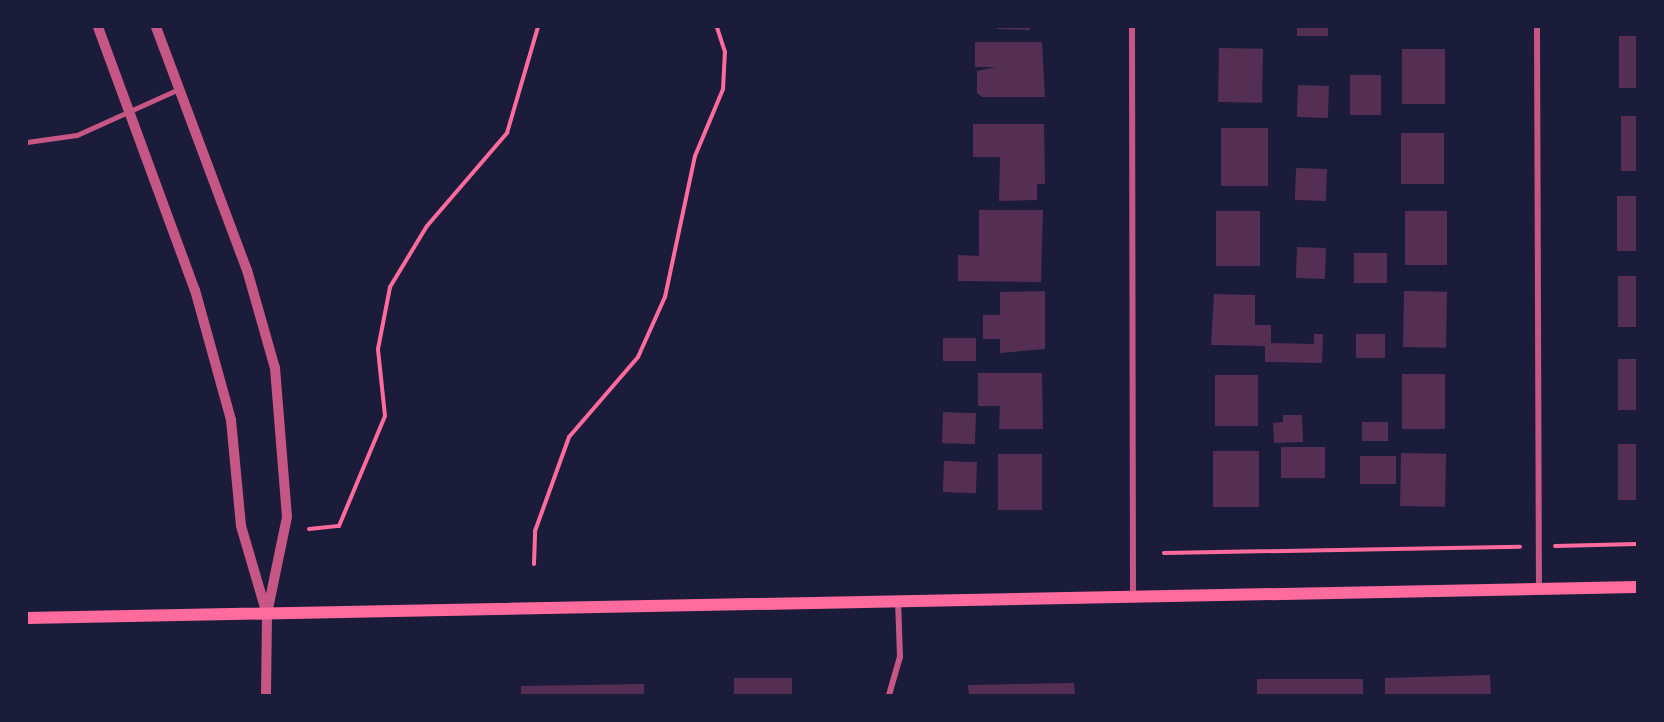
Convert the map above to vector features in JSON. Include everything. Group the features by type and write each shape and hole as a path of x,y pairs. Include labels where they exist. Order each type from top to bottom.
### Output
{"main road":[{"path":"27,618 898,600 1133,599 1637,587"}],"street":[{"path":"98,27 195,290 231,420 241,526 267,614"},
{"path":"156,27 181,88 247,270 275,368 287,517 267,614 266,695"},
{"path":"1132,27 1133,599"},
{"path":"1537,27 1539,590"},
{"path":"889,695 900,657 898,600"}],"lane":[{"path":"27,142 76,135 181,88"}],"path":[{"path":"309,529 339,526 361,479 384,416 378,349 390,287 427,226 507,133 538,27"},
{"path":"534,564 535,531 569,437 638,357 665,297 695,156 723,89 725,52 717,27"},
{"path":"1164,553 1637,544"}],"building":[{"path":"997,27 1030,27 1030,30 997,29"},
{"path":"1297,27 1328,27 1328,36 1297,36"},
{"path":"1619,36 1637,36 1637,88 1619,88"},
{"path":"975,42 1042,42 1045,97 982,97 977,93 977,71 996,67 975,67"},
{"path":"1219,48 1263,49 1262,103 1218,102"},
{"path":"1402,49 1445,49 1445,104 1402,104"},
{"path":"1350,75 1381,75 1381,115 1350,115"},
{"path":"1298,85 1329,86 1328,118 1297,117"},
{"path":"1621,116 1637,116 1637,171 1621,171"},
{"path":"973,124 1044,124 1045,184 1037,184 1037,200 999,201 1000,157 973,157"},
{"path":"1221,128 1268,128 1268,186 1221,186"},
{"path":"1401,133 1444,133 1444,184 1401,184"},
{"path":"1296,168 1327,169 1326,201 1295,200"},
{"path":"1617,196 1637,196 1637,251 1617,251"},
{"path":"979,210 1043,210 1041,282 958,281 958,255 979,256"},
{"path":"1216,211 1260,211 1260,266 1216,266"},
{"path":"1405,211 1447,211 1447,265 1405,265"},
{"path":"1297,247 1326,248 1325,279 1296,278"},
{"path":"1354,253 1387,253 1387,283 1354,283"},
{"path":"1618,276 1637,276 1637,327 1618,327"},
{"path":"1045,291 1045,349 1000,353 1000,339 983,339 983,315 1000,315 1000,292"},
{"path":"1404,291 1447,292 1446,348 1403,347"},
{"path":"1214,294 1255,295 1255,325 1271,325 1271,343 1314,344 1314,334 1323,334 1322,363 1265,362 1265,346 1211,345"},
{"path":"1356,334 1385,334 1385,358 1356,358"},
{"path":"943,338 976,338 976,361 943,361"},
{"path":"1618,359 1637,359 1637,410 1618,410"},
{"path":"978,373 1042,373 1043,429 999,429 1000,406 978,406"},
{"path":"1402,374 1445,374 1445,429 1402,429"},
{"path":"1215,375 1258,375 1258,426 1215,426"},
{"path":"943,412 976,413 975,444 942,443"},
{"path":"1283,415 1302,415 1303,442 1274,443 1273,423 1283,422"},
{"path":"1362,422 1388,422 1388,441 1362,441"},
{"path":"1618,444 1637,444 1637,500 1618,500"},
{"path":"1281,447 1325,447 1325,478 1281,478"},
{"path":"1213,451 1259,451 1259,507 1213,507"},
{"path":"1401,453 1446,454 1445,507 1400,506"},
{"path":"998,454 1042,454 1042,510 998,510"},
{"path":"1360,456 1396,456 1396,484 1360,484"},
{"path":"944,461 977,462 976,493 943,492"},
{"path":"1490,675 1491,695 1385,695 1385,678"},
{"path":"734,678 792,678 792,695 734,695"},
{"path":"1257,679 1363,679 1363,695 1257,695"},
{"path":"1074,683 1075,695 969,695 968,685"},
{"path":"644,684 644,695 521,695 521,686"}]}
